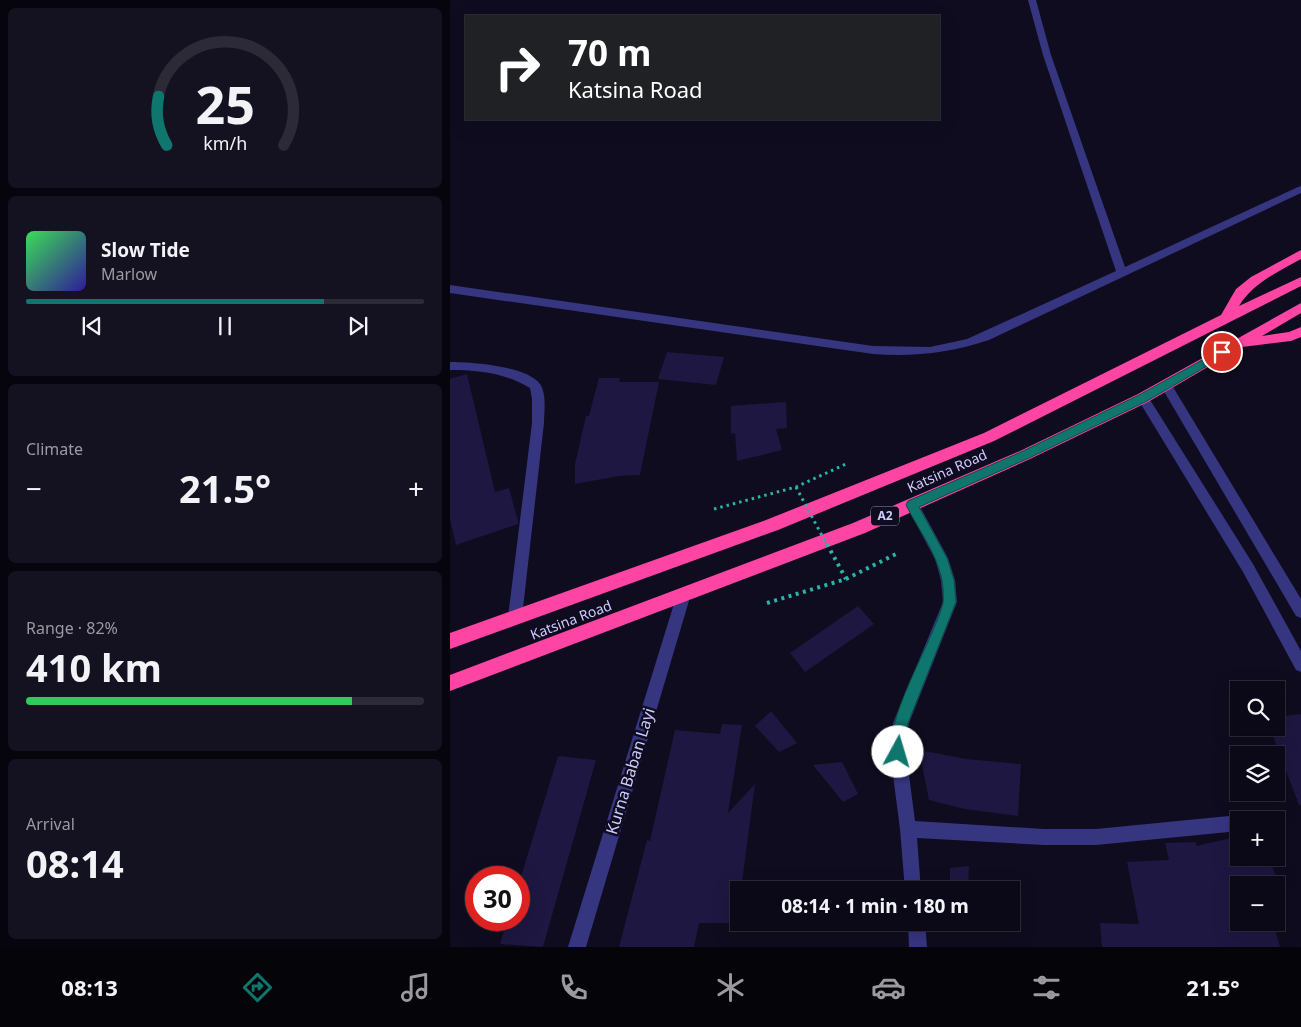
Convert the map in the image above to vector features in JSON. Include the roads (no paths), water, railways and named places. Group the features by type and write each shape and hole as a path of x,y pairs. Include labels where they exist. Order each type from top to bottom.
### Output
{"highway":[{"path":"1225,320 1241,292 1255,280 1301,254"},
{"name":"Katsina Road","path":"450,641 772,525 989,437 1301,281"},
{"name":"Katsina Road","path":"450,683 859,528 912,505 1025,455 1143,398 1301,307"},
{"path":"1236,344 1291,336 1301,332"}],"street":[{"path":"1032,0 1047,55 1122,273"},
{"path":"450,289 873,350 929,352 958,346 985,336 1301,190"},
{"path":"450,366 494,368 521,377 535,386 538,399 538,423 515,617"},
{"path":"1166,385 1301,612"},
{"path":"1143,398 1248,568 1301,664"},
{"path":"912,505 941,558 948,580 950,602 901,723 898,752 912,881"},
{"name":"Kurna Baban Layi","path":"577,947 684,594"},
{"path":"908,829 1044,838 1096,837 1230,824"},
{"path":"917,931 918,947"}]}
